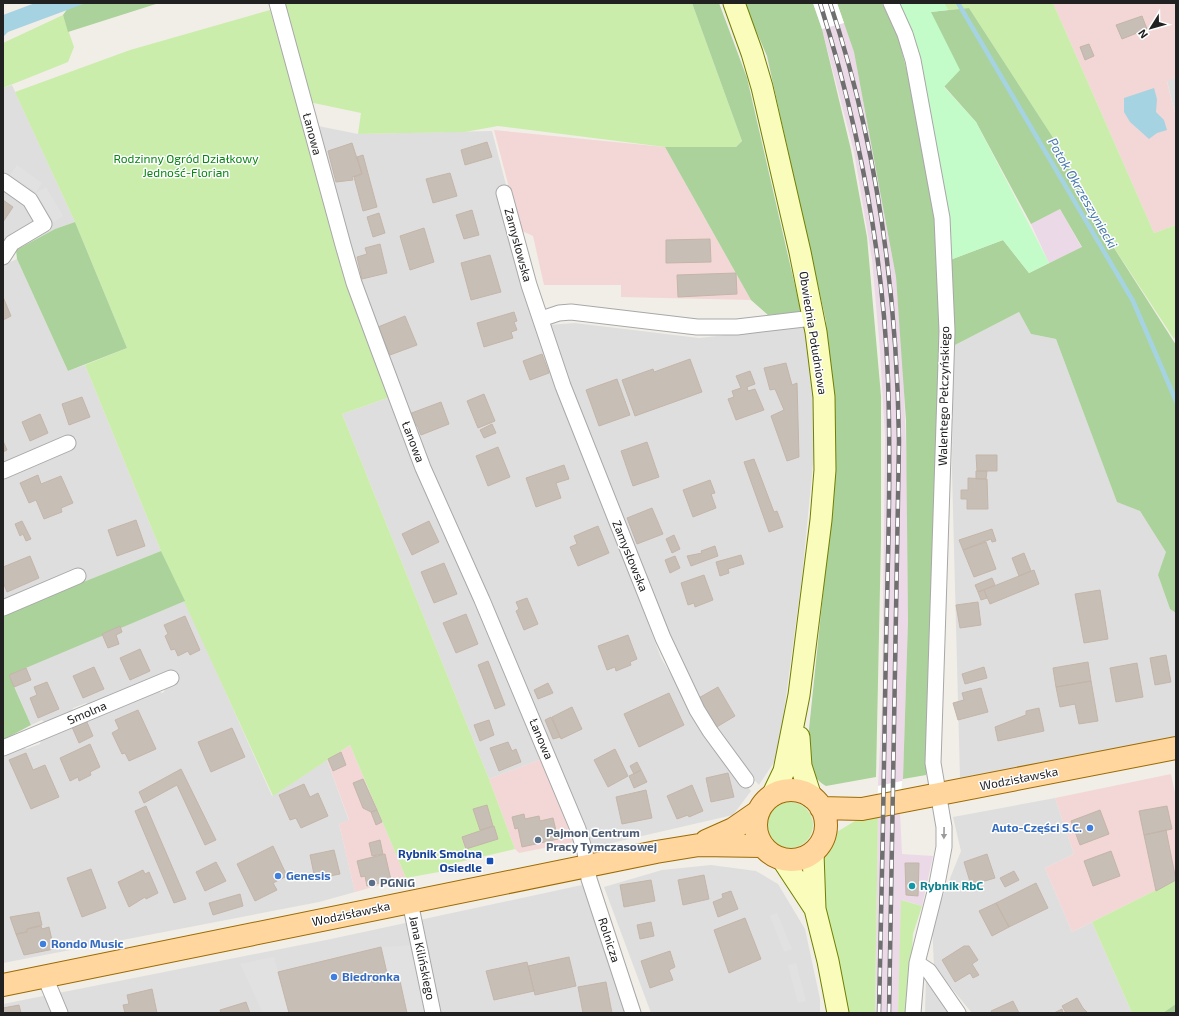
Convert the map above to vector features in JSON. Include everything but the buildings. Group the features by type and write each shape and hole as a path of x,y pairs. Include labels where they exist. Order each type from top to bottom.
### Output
{"main road":[{"name":"Obwiednia Południowa","path":"734,3 750,46 762,87 799,246 814,318 824,397 825,470 821,520 799,695 788,759 783,775 765,804"},
{"name":"Obwiednia Południowa","path":"799,695 800,758 803,776 816,802"},
{"name":"Wodzisławska","path":"816,802 862,809 1176,748"},
{"path":"793,791 816,802 825,821 824,834 820,845 813,853 798,860 782,859 771,854 762,846 756,828 765,804 782,792 793,791"},
{"name":"Wodzisławska","path":"699,845 733,829 765,804"},
{"name":"Wodzisławska","path":"824,834 862,809"},
{"name":"Wodzisławska","path":"3,985 587,866 699,845 762,846"},
{"path":"813,853 815,909 828,961 838,1013"},
{"path":"782,859 815,909"}],"street":[{"name":"Łanowa","path":"277,3 354,283 423,468 482,600 572,816 587,866"},
{"name":"Walentego Pełczyńskiego","path":"891,3 905,34 913,60 942,218 947,331 933,763 944,827 944,847 937,884 917,963 913,1013"},
{"path":"3,181 30,200 44,224 12,243 3,257"},
{"name":"Zamysłowska","path":"504,193 529,285 564,386 663,638 697,710 710,731 746,780"},
{"path":"542,319 559,313 571,312 661,324 737,327 814,318"},
{"path":"3,471 68,443"},
{"path":"3,608 78,576"},
{"name":"Smolna","path":"3,748 171,678"},
{"name":"Rolnicza","path":"587,866 589,879 633,1013"},
{"name":"Jana Kilińskiego","path":"410,902 433,1013"},
{"path":"917,963 928,971 958,1013"},
{"path":"45,977 60,1013"}],"shaded area":[{"path":"813,3 837,3 854,52 896,277 903,367 907,473 908,621 903,779 902,781 878,786 882,706 885,436 880,351 872,259 854,152 822,29"},
{"path":"1053,3 1176,3 1176,77 1167,82 1176,117 1176,225 1154,233"},
{"path":"1176,77 1176,117 1167,81"},
{"path":"12,85 75,222 55,229 13,251 3,252 3,88"},
{"path":"318,126 358,134 492,131 556,377 661,658 706,733 751,791 733,815 590,848 400,399 355,265"},
{"path":"494,130 665,147 751,300 621,297 621,285 544,285 533,236 520,230"},
{"path":"17,165 42,183 36,192 10,175"},
{"path":"46,187 63,216 54,222 36,193"},
{"path":"1060,209 1082,248 1049,263 1031,224"},
{"path":"17,259 68,371 85,365 161,551 13,610 3,608 3,265"},
{"path":"1019,312 1031,334 1056,339 1117,501 1140,511 1167,552 1158,575 1170,609 1176,613 1176,738 960,778 952,472 953,346"},
{"path":"575,323 699,338 805,326 817,422 802,577 778,756 759,785 732,755 695,695 571,389 548,325"},
{"path":"390,397 542,759 489,779 342,414"},
{"path":"185,601 272,796 327,760 349,821 339,824 355,892 319,902 3,963 3,755 23,746 26,749 40,744 41,739 152,690 163,693 169,683 92,707 86,703 73,708 72,715 47,725 42,720 31,725 9,674"},
{"path":"350,745 406,878 355,892 339,824 349,820 327,760"},
{"path":"542,759 574,842 519,853 515,849 489,779"},
{"path":"1171,774 1176,798 1176,880 1072,932 1045,868 1074,854 1055,798"},
{"path":"1055,798 1074,854 1045,868 1072,932 1092,922 1132,1013 972,1013 934,967 932,923 961,851 953,817"},
{"path":"900,812 902,854 933,856 922,906 902,900 898,1013 875,1013 878,815"},
{"path":"711,865 756,871 778,884 805,929 820,999 820,1013 651,1013 604,887 662,870"},
{"path":"582,885 626,1013 3,1013 3,1004 331,939"},
{"path":"777,913 792,949 784,952 770,916"},
{"name":"Biedronka","path":"412,945 433,1013 263,1013 240,964 274,957 278,972 381,947"},
{"path":"796,963 806,1001 798,1003 788,965"},
{"path":"926,979 952,1013 925,1013"}],"green space":[{"path":"86,3 159,3 68,32 63,15 68,8"},
{"path":"286,3 692,3 742,141 736,147 665,147 498,126 465,132 358,134 361,113 309,102 284,7"},
{"path":"692,3 719,3 747,78 801,312 768,315 751,300 665,147 736,147 742,141"},
{"path":"744,3 813,3 822,29 851,150 867,237 881,396 881,538 876,777 826,786 820,782 813,772 808,739 834,488 826,321 767,56"},
{"path":"837,3 882,3 899,40 913,95 939,238 941,422 926,775 903,779 908,621 906,421 896,277 854,52"},
{"path":"898,3 944,3 948,10 931,12 960,70 944,87 976,122 1049,263 1029,273 1003,240 950,260"},
{"path":"944,3 1053,3 1154,233 1176,225 1176,335 1174,339 1107,237 1063,153 969,8 948,10"},
{"path":"969,8 1063,153 1107,237 1176,345 1176,613 1170,609 1158,575 1166,552 1140,511 1117,502 1056,339 1031,334 1019,312 953,346 950,260 1003,240 1029,273 1082,247 1060,209 1031,224 976,122 944,86 930,12"},
{"name":"Rodzinny Ogród Działkowy Jedność-Florian","path":"270,10 301,117 390,397 342,414 489,779 515,849 442,866 439,872 406,878 350,745 273,796 161,551 85,365 127,348 75,222 15,92 130,50"},
{"path":"63,15 74,47 68,62 3,88 3,43"},
{"path":"75,222 127,348 68,371 17,259 16,250 55,229"},
{"path":"161,551 185,601 9,675 31,725 3,740 3,614"},
{"path":"790,802 803,806 809,812 813,825 809,838 803,844 790,848 777,844 771,838 767,825 771,812 777,806"},
{"path":"878,815 875,1013 849,1013 836,952 819,900 817,860 830,836 855,821"},
{"path":"1176,880 1176,1013 1132,1013 1092,922"},
{"path":"901,900 922,906 913,934 908,1013 898,1013"},
{"path":"1176,1004 1176,1013 1163,1013"}],"water":[{"path":"35,3 86,3 8,32 4,36 3,15"},
{"path":"1154,88 1157,99 1156,112 1164,120 1167,130 1157,133 1149,139 1130,122 1124,112 1124,98"}],"pier":[{"path":"813,3 837,3 844,23 822,29"},
{"path":"902,781 900,812 877,815 878,786"}],"waterway":[{"name":"Potok Okrzeszyniecki","path":"958,3 1133,301 1176,401"}],"railway":[{"path":"820,3 834,48 846,95 866,189 881,284 888,379 889,512 879,1013"},
{"path":"830,3 846,56 872,164 889,274 894,330 899,441 889,1013"}],"place":[{"name":"Auto-Części S.C.","path":"1090,828"},
{"name":"Pajmon Centrum Pracy Tymczasowej","path":"538,840"},
{"name":"Rybnik Smolna Osiedle","path":"490,861"},
{"name":"Genesis","path":"278,876"},
{"name":"PGNiG","path":"372,883"},
{"name":"Rybnik RbC","path":"912,886"},
{"name":"Rondo Music","path":"43,944"},
{"name":"Biedronka","path":"334,977"}]}
